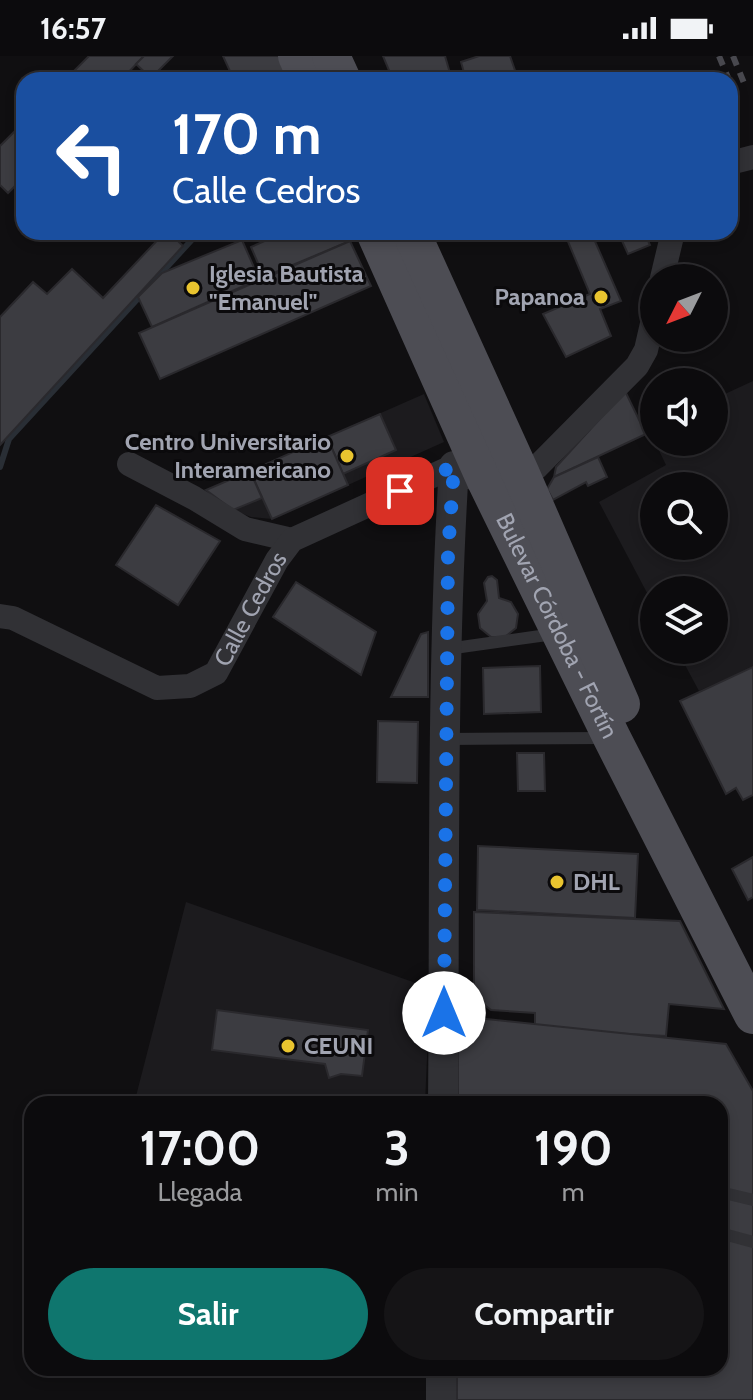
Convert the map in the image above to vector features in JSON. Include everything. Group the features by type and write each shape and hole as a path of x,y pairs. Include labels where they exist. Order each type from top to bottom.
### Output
{"main road":[{"name":"Bulevar Córdoba - Fortín","path":"379,240 560,633 753,1015"},
{"name":"Bulevar Córdoba - Fortín","path":"414,240 487,473 630,723 753,958"}],"street":[{"path":"665,264 671,240"},
{"name":"Calle Cedros","path":"0,616 13,618 157,688 190,686 216,673 277,560 292,540 487,473 536,468 631,372 645,352"},
{"path":"129,464 245,529 292,540"},
{"path":"443,1096 448,553 487,473"},
{"path":"441,1376 441,1400"}],"lane":[{"path":"447,649 560,633"},
{"path":"446,739 612,738"},
{"path":"728,1194 753,1200"},
{"path":"728,1235 753,1242"}],"shaded area":[{"path":"753,381 753,667 699,691 685,664 728,664 728,576 640,576 640,580 599,502 640,479 640,560 728,560 728,472 653,472 666,465 662,456 728,456 728,393"},
{"name":"Centro Universitario Interamericano","path":"424,394 444,442 272,519 251,517 233,510 206,490"},
{"name":"CEUNI","path":"186,902 430,988 425,1096 136,1096"}],"building":[{"path":"89,56 144,56 129,72 73,72"},
{"path":"144,56 173,56 157,72 145,72 136,64"},
{"path":"223,56 282,56 289,72 230,72"},
{"path":"383,56 445,56 450,72 390,72"},
{"path":"479,56 510,56 516,72 464,72 461,62"},
{"path":"16,130 16,185 8,193 0,185 0,146"},
{"path":"157,240 177,240 183,246 0,445 0,317 33,282 47,294 72,269 103,298"},
{"name":"Iglesia Bautista \"Emanuel\"","path":"242,240 259,279 152,327 138,297 162,273"},
{"path":"267,240 350,241 264,277 251,247"},
{"name":"Papanoa","path":"567,240 594,240 621,301 600,309 611,336 566,357 543,314 590,294"},
{"path":"622,240 648,240 650,245 628,254"},
{"path":"350,241 371,286 160,379 139,333"},
{"path":"625,391 640,422 640,437 554,477 556,467"},
{"path":"380,414 396,450 343,474 327,437"},
{"path":"327,437 348,485 272,519 250,471"},
{"path":"598,457 607,477 588,486 586,482 553,500 547,489 554,477"},
{"path":"250,471 262,498 233,510 206,490"},
{"path":"156,505 220,541 178,605 116,565"},
{"path":"492,576 497,580 499,598 511,602 518,614 516,628 505,637 491,637 480,628 478,614 487,601 484,583"},
{"path":"296,582 376,632 361,675 273,617"},
{"path":"428,632 428,697 391,697 421,634"},
{"path":"540,666 541,712 484,714 483,668"},
{"path":"753,667 753,795 743,800 736,788 726,794 680,701"},
{"path":"378,721 418,722 417,783 377,782"},
{"path":"517,753 544,753 545,791 518,791"},
{"name":"DHL","path":"478,846 638,854 635,918 477,910"},
{"path":"753,857 753,897 748,900 732,869"},
{"path":"474,912 680,921 724,1009 669,1004 666,1036 535,1029 535,1013 491,1010 474,997"},
{"path":"217,1010 368,1030 362,1076 341,1074 329,1078 325,1064 212,1050"},
{"path":"458,1016 726,1044 753,1091 753,1400 457,1400 457,1376 728,1376 728,1096 458,1096"}],"waterway":[{"path":"0,467 9,439 192,240"}],"railway":[{"path":"719,56 726,72"},
{"path":"733,56 746,88"}],"place":[{"name":"Iglesia Bautista \"Emanuel\"","path":"193,288"},
{"name":"Papanoa","path":"601,297"},
{"name":"Centro Universitario Interamericano","path":"347,456"},
{"name":"DHL","path":"557,882"},
{"name":"CEUNI","path":"288,1046"}],"route":[{"path":"400,491 454,466 448,553 444,1013"}]}
